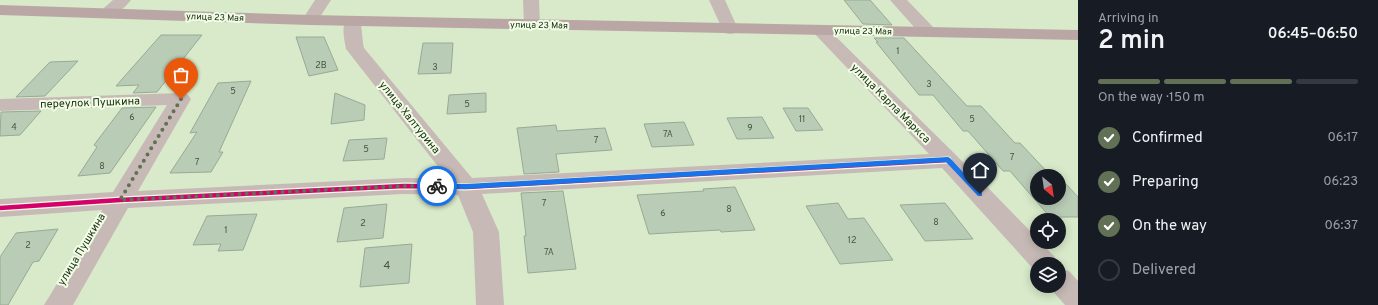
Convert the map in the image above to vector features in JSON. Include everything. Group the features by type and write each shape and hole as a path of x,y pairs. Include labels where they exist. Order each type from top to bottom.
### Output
{"main road":[{"name":"улица 23 Мая","path":"0,10 353,21 1078,35"}],"street":[{"path":"106,13 123,0"},
{"path":"310,20 323,0"},
{"path":"531,0 532,25"},
{"path":"717,0 730,29"},
{"path":"898,0 928,32"},
{"name":"улица Халтурина","path":"353,21 352,36 355,49 466,187 476,207 486,232 490,305"},
{"name":"улица Карла Маркса","path":"819,30 948,160 1038,257"},
{"name":"переулок Пушкина","path":"0,105 181,99"},
{"name":"улица Пушкина","path":"58,305 181,99"},
{"path":"0,208 120,200 404,186 466,187 948,160"},
{"path":"1066,287 1078,300"}],"building":[{"path":"844,0 870,0 892,25 863,24"},
{"path":"161,35 202,35 157,92 133,93 139,85 116,86"},
{"path":"296,37 324,37 338,70 309,76"},
{"path":"874,38 904,38 967,106 981,106 1015,143 1020,143 1044,169 1030,169 1030,194 1010,171 1003,171 968,131 963,131 933,95 919,95 876,42 878,42"},
{"path":"423,43 453,43 451,73 418,74"},
{"path":"78,61 45,96 16,97 50,62"},
{"path":"251,81 219,152 223,152 211,172 170,173 197,132 190,133 218,83"},
{"path":"335,93 365,105 364,120 331,124"},
{"path":"486,93 486,112 447,114 449,95"},
{"path":"156,107 110,173 78,176 97,147 94,145 122,108"},
{"path":"783,108 808,108 823,130 796,131"},
{"path":"41,111 20,135 0,136 1,112"},
{"path":"762,117 774,138 737,139 727,118"},
{"path":"684,122 694,145 652,147 644,124"},
{"path":"556,125 557,131 605,128 612,150 556,154 559,172 524,174 517,128"},
{"path":"387,138 384,159 343,161 349,140"},
{"path":"1066,184 1078,197 1078,217 1066,217 1066,213 1047,213 1040,205 1066,205"},
{"path":"735,187 755,230 721,232 720,230 649,234 637,195 704,191 703,189"},
{"path":"563,191 576,269 528,273 524,236 526,236 521,193"},
{"path":"838,203 848,219 864,218 893,260 840,264 806,206"},
{"path":"945,203 973,239 925,241 900,205"},
{"path":"387,204 383,238 337,242 344,208"},
{"path":"257,214 243,250 218,251 221,244 193,245 207,216"},
{"path":"58,229 39,261 33,262 8,305 0,305 0,257 16,233"},
{"path":"412,244 409,283 360,287 365,248"}],"cycle path":[{"path":"0,208 120,200 404,186 466,187 948,160"}],"way so far":[{"path":"181,99 120,200 404,186 437,186"}],"route":[{"path":"437,186 466,187 948,160 980,194"}]}
